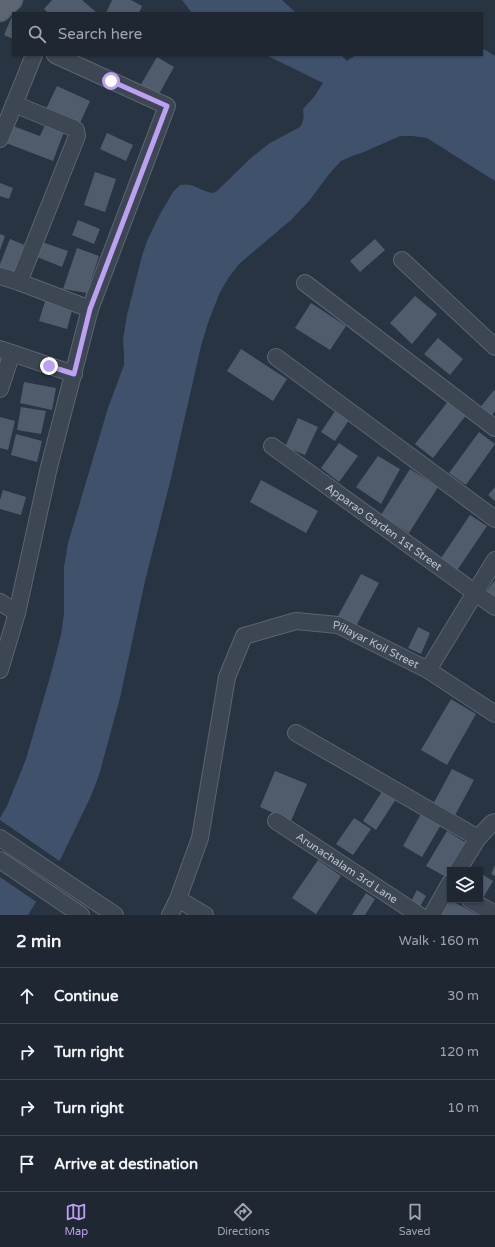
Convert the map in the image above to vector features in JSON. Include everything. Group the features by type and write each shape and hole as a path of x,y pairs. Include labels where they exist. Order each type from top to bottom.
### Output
{"main road":[{"path":"0,11 12,0"}],"street":[{"path":"0,139 34,56"},
{"path":"0,670 17,614 49,467 90,309 167,106 57,56"},
{"path":"14,104 73,128 76,130 77,136 19,282"},
{"path":"402,260 495,347"},
{"path":"0,276 90,309"},
{"path":"305,283 495,428"},
{"path":"0,389 6,351 74,374"},
{"path":"276,357 495,519"},
{"name":"Apparao Garden 1st Street","path":"272,446 495,607"},
{"path":"428,670 495,560"},
{"path":"0,602 17,614"},
{"name":"Pillayar Koil Street","path":"178,899 200,838 228,677 244,636 296,621 338,625 428,670 495,714"},
{"path":"296,733 478,838"},
{"name":"Arunachalam 3rd Lane","path":"276,821 419,915"},
{"path":"460,867 478,838 492,823 495,822"},
{"path":"0,838 115,915"},
{"path":"0,860 81,915"},
{"path":"432,915 447,890"},
{"path":"170,915 178,899 205,915"},
{"path":"475,903 495,914"}],"water":[{"path":"182,0 282,0 295,12 191,12"},
{"path":"483,49 495,56 495,181 427,138 400,136 341,161 309,201 291,220 239,264 229,277 220,292 201,346 171,478 145,581 120,698 99,775 91,796 62,856 48,883 28,915 0,915 0,818 7,806 26,759 61,635 64,614 64,567 68,543 108,408 124,365 123,340 127,315 147,241 173,192 180,185 185,184 213,193 252,157 270,143 300,127 304,114 303,109 314,97 323,83 268,56 342,56 347,61 354,56 483,56"}],"pier":[{"path":"0,820 61,862 38,903 0,877"}],"building":[{"path":"52,0 82,0 96,12 47,12 44,9"},
{"path":"112,0 131,0 142,6 139,12 106,12"},
{"path":"12,16 12,39 4,35"},
{"path":"157,57 174,67 158,96 140,86"},
{"path":"57,86 90,101 79,125 46,109"},
{"path":"45,125 64,132 53,161 6,143 13,126 40,136"},
{"path":"107,133 133,145 126,161 100,149"},
{"path":"95,172 116,179 105,212 84,205"},
{"path":"0,183 13,188 9,199 0,196"},
{"path":"78,220 100,229 94,244 72,235"},
{"path":"0,234 5,236 0,250"},
{"path":"10,239 27,246 14,276 0,270 0,264"},
{"path":"375,239 385,250 360,272 350,261"},
{"path":"42,242 68,251 62,267 37,257"},
{"path":"77,248 99,256 87,293 63,289"},
{"path":"415,296 437,314 412,344 390,323"},
{"path":"46,298 73,307 67,329 39,321"},
{"path":"311,303 346,326 330,350 295,328"},
{"path":"438,338 463,359 450,375 424,354"},
{"path":"241,349 287,379 273,401 227,371"},
{"path":"24,382 56,388 52,410 20,403"},
{"path":"494,390 495,411 491,417 479,409"},
{"path":"449,400 467,414 433,458 415,444"},
{"path":"21,407 46,411 41,434 17,430"},
{"path":"337,408 351,417 335,441 321,432"},
{"path":"0,417 15,421 8,450 0,448"},
{"path":"298,418 318,427 305,455 285,447"},
{"path":"479,432 495,444 466,485 449,473"},
{"path":"16,434 42,441 37,462 11,455"},
{"path":"339,443 358,456 339,482 321,468"},
{"path":"378,456 400,469 381,504 356,487"},
{"path":"410,469 438,487 409,533 381,515"},
{"path":"261,480 318,511 306,533 250,502"},
{"path":"495,487 495,501 488,495"},
{"path":"3,490 26,497 21,515 0,509 0,500"},
{"path":"470,515 487,526 454,575 437,564"},
{"path":"361,574 379,583 356,626 338,616"},
{"path":"495,580 495,597 487,591"},
{"path":"418,627 430,633 421,654 408,648"},
{"path":"451,699 476,714 447,765 421,750"},
{"path":"452,769 474,780 453,819 431,808"},
{"path":"275,771 307,784 291,821 260,807"},
{"path":"383,790 396,799 376,830 363,821"},
{"path":"422,812 442,823 422,857 403,846"},
{"path":"354,818 371,829 353,855 336,844"},
{"path":"447,831 468,844 455,867 447,867 447,877 426,866"},
{"path":"318,860 341,876 316,914 292,898"},
{"path":"495,865 495,876 491,874"},
{"path":"483,875 493,881 483,898"},
{"path":"417,890 426,896 418,910 409,905"},
{"path":"366,893 375,899 365,915 352,915"},
{"path":"447,901 447,903 456,903 478,915 439,915"}],"route":[{"path":"49,366 74,374 90,309 167,106 111,81"}]}
